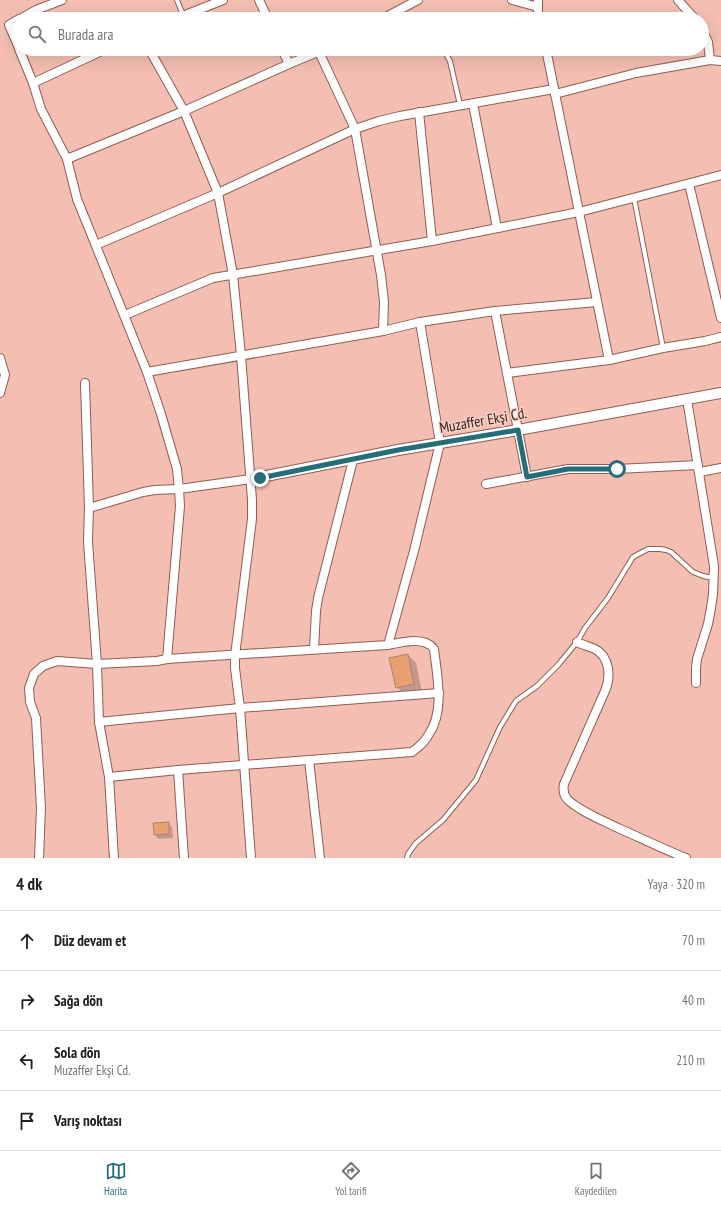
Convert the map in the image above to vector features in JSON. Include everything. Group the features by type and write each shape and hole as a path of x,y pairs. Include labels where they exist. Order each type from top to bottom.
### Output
{"street":[{"path":"32,12 62,0"},
{"path":"192,12 223,0"},
{"path":"259,0 265,12"},
{"path":"395,12 418,0"},
{"path":"512,0 538,4"},
{"path":"678,0 689,12"},
{"path":"12,23 9,25 12,32"},
{"path":"709,51 710,60"},
{"path":"22,56 33,83 41,109 67,159 77,199 148,372 177,469 180,489 180,506 168,659"},
{"path":"33,83 91,56"},
{"path":"153,56 184,111 218,193 232,275 241,355 252,500 252,519 235,656 251,858"},
{"path":"285,56 289,64"},
{"path":"67,159 184,111 308,56"},
{"path":"325,56 355,129 383,288 383,331"},
{"path":"547,56 609,360"},
{"path":"96,246 218,193 355,129 379,121 419,112 554,91 636,73 710,60 721,61"},
{"path":"472,104 496,228"},
{"path":"419,112 432,241"},
{"path":"125,316 213,278 432,241 579,212 721,176"},
{"path":"689,184 721,318"},
{"path":"148,372 383,331 420,322 495,310 597,302"},
{"path":"495,310 527,477"},
{"path":"388,645 414,551 440,443 420,322"},
{"path":"507,372 609,360 721,337"},
{"path":"0,358 5,375 0,394"},
{"path":"85,383 89,508 88,542 97,664 99,722 109,777 114,858"},
{"name":"Muzaffer Ekşi Cd.","path":"251,479 354,460 398,450 518,430 721,392"},
{"path":"688,399 704,510 712,553 714,578 708,624 697,659 696,683"},
{"path":"314,650 318,598 354,460"},
{"path":"486,484 568,469 721,468"},
{"path":"89,508 143,492 180,489 251,479"},
{"path":"39,858 41,808 36,718 30,702 29,688 34,674 43,666 57,661 97,664 157,661 168,659 235,656 388,645 424,641 431,645 434,649 439,693 436,720 430,733 422,744 412,752 178,770 109,777"},
{"path":"577,642 600,653 608,667 609,679 606,692 564,784 563,788 565,796 580,808 603,821 686,858"},
{"path":"99,722 240,708 439,693"},
{"path":"309,760 320,858"},
{"path":"178,770 184,858"}],"lane":[{"path":"177,0 178,12"},
{"path":"447,56 450,61 460,105"},
{"path":"634,197 663,348"},
{"path":"408,858 408,854 416,843 443,820 476,780 500,727 516,700 537,686 558,666 608,598 633,556 648,550 666,550 671,552 694,572 703,576 714,578"}],"building":[{"path":"408,654 414,684 396,688 389,658"},
{"path":"169,822 169,834 154,835 153,823"}],"route":[{"path":"260,478 398,450 518,430 527,477 568,469 617,469"}]}
